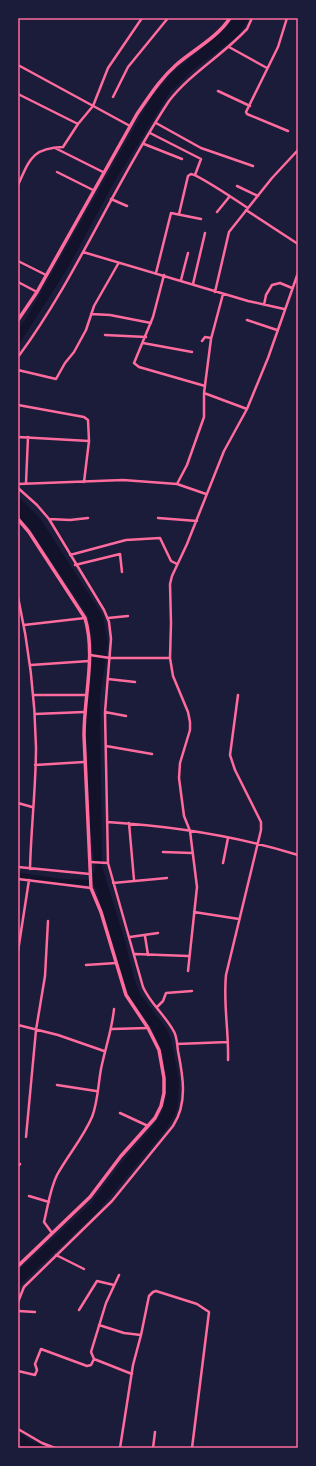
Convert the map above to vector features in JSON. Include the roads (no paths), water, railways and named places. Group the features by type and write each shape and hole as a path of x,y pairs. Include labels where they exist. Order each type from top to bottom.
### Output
{"main road":[{"path":"18,320 37,292 102,172 153,91 176,65 222,27 230,18"},
{"path":"18,519 29,532 85,618 90,640 90,655 84,712 84,762 92,862 90,886 101,912 126,995 148,1028 159,1050 164,1078 164,1093 159,1112 121,1156 90,1197 18,1266"}],"street":[{"path":"18,185 33,156 43,149 63,147 66,145 78,124 93,106 108,68 142,18"},
{"path":"113,97 128,67 168,18"},
{"path":"18,357 45,320 111,199 156,123 177,91 229,47 247,29 252,18"},
{"path":"287,18 278,47 247,110 247,114 288,131"},
{"path":"229,47 267,68"},
{"path":"18,65 130,126"},
{"path":"218,91 250,106"},
{"path":"18,94 78,124"},
{"path":"156,123 201,148 253,166"},
{"path":"150,133 201,159 195,175"},
{"path":"144,144 182,159"},
{"path":"52,147 102,172"},
{"path":"215,292 228,236 247,209 298,150"},
{"path":"57,172 93,190"},
{"path":"178,214 188,176 191,174 230,196 298,244"},
{"path":"237,186 258,196"},
{"path":"217,212 230,196"},
{"path":"111,199 127,206"},
{"path":"156,273 169,216 171,213 201,219"},
{"path":"193,284 205,233"},
{"path":"83,252 118,264 181,280 215,292 284,309"},
{"path":"181,280 188,253"},
{"path":"18,261 46,275"},
{"path":"18,370 56,379 65,363 74,352 91,314 118,264"},
{"path":"188,971 188,956 197,887 190,832 184,816 179,778 180,763 190,730 190,722 173,676 170,658 170,584 197,521 206,494 224,451 247,409 298,273"},
{"path":"164,275 151,323 135,360 136,366 205,386"},
{"path":"18,282 37,292"},
{"path":"264,304 266,295 272,285 280,283 292,288"},
{"path":"177,484 200,431 204,417 204,393 211,338 223,294"},
{"path":"91,314 110,315 151,323"},
{"path":"247,320 277,330"},
{"path":"105,335 146,337"},
{"path":"202,341 205,337 211,338"},
{"path":"143,343 192,352"},
{"path":"204,393 247,409"},
{"path":"18,405 86,418 89,422 89,441 84,482"},
{"path":"18,437 89,441"},
{"path":"26,483 28,437"},
{"path":"18,484 123,480 177,484 206,494"},
{"path":"18,488 37,505 49,519 75,565 108,618 111,632 105,712 108,863 135,954 143,987 173,1030 177,1044 183,1089 178,1118 112,1201 24,1287 18,1302"},
{"path":"49,519 70,520 88,518"},
{"path":"158,518 197,521"},
{"path":"70,555 126,540 160,538 171,561 178,564"},
{"path":"75,565 120,554 122,572"},
{"path":"18,597 31,665 35,714 35,765 30,869"},
{"path":"108,618 128,616"},
{"path":"24,625 85,618"},
{"path":"90,655 109,658 170,658"},
{"path":"31,665 89,661"},
{"path":"108,679 135,682"},
{"path":"33,695 85,695"},
{"path":"228,1060 224,996 230,955 261,830 259,816 235,770 230,755 238,695"},
{"path":"35,714 84,712"},
{"path":"105,712 126,716"},
{"path":"106,746 152,754"},
{"path":"35,765 84,762"},
{"path":"18,803 32,807"},
{"path":"107,822 130,823 258,842 298,855"},
{"path":"130,823 134,880"},
{"path":"223,863 228,838"},
{"path":"163,852 192,853"},
{"path":"92,862 108,863"},
{"path":"18,867 90,876"},
{"path":"18,878 90,886"},
{"path":"113,883 167,878"},
{"path":"18,951 29,880"},
{"path":"194,912 239,919"},
{"path":"26,1137 36,1030 45,976 48,921"},
{"path":"130,937 158,934"},
{"path":"145,936 148,955"},
{"path":"135,954 188,956"},
{"path":"86,965 117,963"},
{"path":"157,1007 163,1001 166,993 192,992"},
{"path":"52,1233 44,1222 49,1202 58,1174 93,1116 96,1104 96,1091 104,1051 112,1029 114,1009"},
{"path":"18,1025 58,1035 104,1051"},
{"path":"112,1029 148,1028"},
{"path":"177,1044 228,1042"},
{"path":"56,1085 96,1091"},
{"path":"120,1114 148,1126"},
{"path":"28,1196 49,1202"},
{"path":"56,1255 84,1269"},
{"path":"119,1275 106,1303 91,1352 94,1359 132,1374"},
{"path":"79,1310 98,1281 114,1285"},
{"path":"120,1448 132,1374 149,1296 156,1291 197,1304 209,1312 192,1448"},
{"path":"18,1311 35,1312"},
{"path":"99,1325 120,1332 141,1335"},
{"path":"18,1371 35,1376 37,1370 35,1364 41,1349 87,1366 91,1365 94,1359"},
{"path":"18,1429 42,1443 55,1448"},
{"path":"153,1448 155,1432"}],"waterway":[{"path":"18,875 57,881 100,883"}]}
